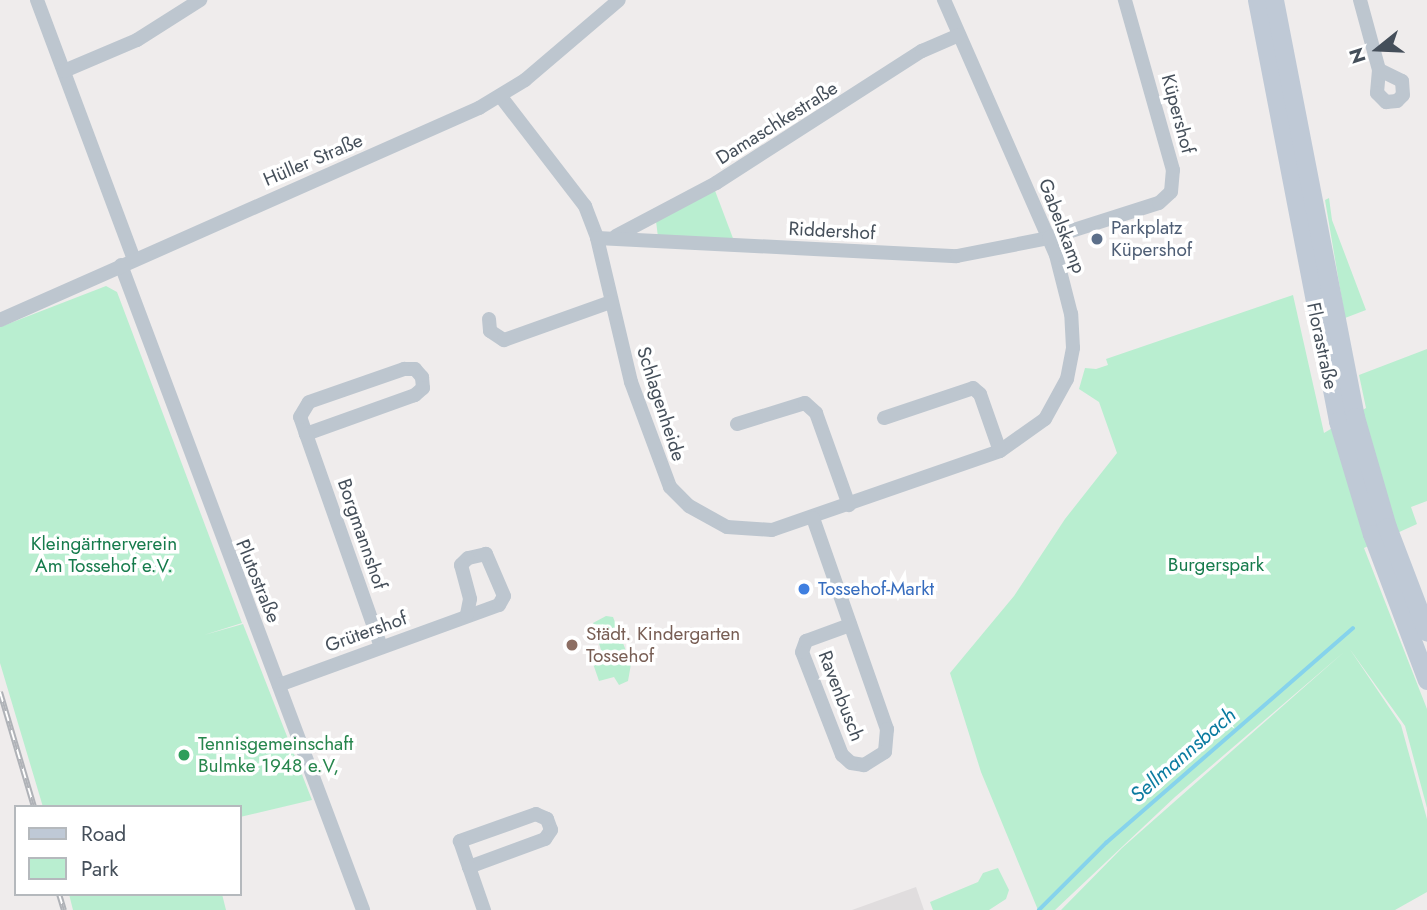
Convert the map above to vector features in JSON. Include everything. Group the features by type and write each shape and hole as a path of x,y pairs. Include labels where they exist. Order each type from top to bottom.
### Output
{"main road":[{"name":"Florastraße","path":"1257,0 1338,421 1372,534 1427,680"},
{"name":"Florastraße","path":"1274,0 1355,417 1387,527 1427,632"}],"street":[{"name":"Plutostraße","path":"37,0 64,71 127,262 363,910"},
{"path":"64,71 137,40 200,0"},
{"name":"Hüller Straße","path":"0,320 501,97 619,0"},
{"name":"Gabelskamp","path":"813,519 1000,451 1045,419 1070,365 1071,314 1049,239 944,0"},
{"name":"Küpershof","path":"1049,239 1147,208 1171,192 1173,170 1125,0"},
{"path":"1360,0 1379,70"},
{"name":"Damaschkestraße","path":"604,238 716,183 922,51 959,35"},
{"name":"Schlagenheide","path":"501,97 585,206 604,238 611,302 631,382 670,487 689,506 727,527 772,530 813,519"},
{"name":"Riddershof","path":"604,238 957,256 1049,239"},
{"path":"489,319 490,331 504,340 611,302"},
{"name":"Borgmannshof","path":"306,434 415,395 423,388 422,377 415,369 404,369 309,402 300,416 306,434 381,647"},
{"path":"884,418 973,388 980,394 1000,451"},
{"path":"737,424 805,403 816,413 849,506"},
{"name":"Ravenbusch","path":"813,519 850,625 888,742 885,752 864,765 842,755 802,652 806,641 850,625"},
{"name":"Grütershof","path":"279,685 467,615"},
{"path":"469,867 545,839 551,830 547,819 536,814 460,841 469,867 484,910"}],"shaded area":[{"path":"916,887 924,910 852,910"}],"green space":[{"path":"714,188 734,241 658,237 656,221"},
{"path":"1329,198 1332,220 1366,310 1345,318 1325,200"},
{"name":"Kleingärtnerverein Am Tossehof e.V.","path":"106,286 117,292 242,623 204,635 243,624 312,800 242,817 242,805 42,805 0,663 0,327"},
{"name":"Burgerspark","path":"1293,295 1324,433 1366,408 1359,375 1427,349 1427,501 1411,507 1417,524 1364,548 1427,709 1427,808 1405,726 1349,648 1401,725 1427,819 1427,892 1395,910 1061,910 1122,848 1344,652 1175,797 1055,910 1038,910 981,772 950,673 1014,596 1065,519 1117,453 1099,402 1079,389 1085,368 1096,369 1108,365 1106,359"},
{"path":"606,616 613,617 631,664 628,681 619,685 614,677 599,681 590,655 601,650 593,623"},
{"path":"998,868 1009,890 1006,899 989,910 933,910 930,902 978,882 983,873"},
{"path":"70,896 222,896 226,910 73,910"}],"waterway":[{"name":"Sellmannsbach","path":"1039,910 1106,843 1353,628"}],"railway":[{"path":"0,692 33,805"},
{"path":"60,896 64,910"}],"place":[{"name":"Parkplatz Küpershof","path":"1097,239"},
{"name":"Tossehof-Markt","path":"804,589"},
{"name":"Städt. Kindergarten Tossehof","path":"572,645"},
{"name":"Tennisgemeinschaft Bulmke 1948 e.V,","path":"184,755"}]}
